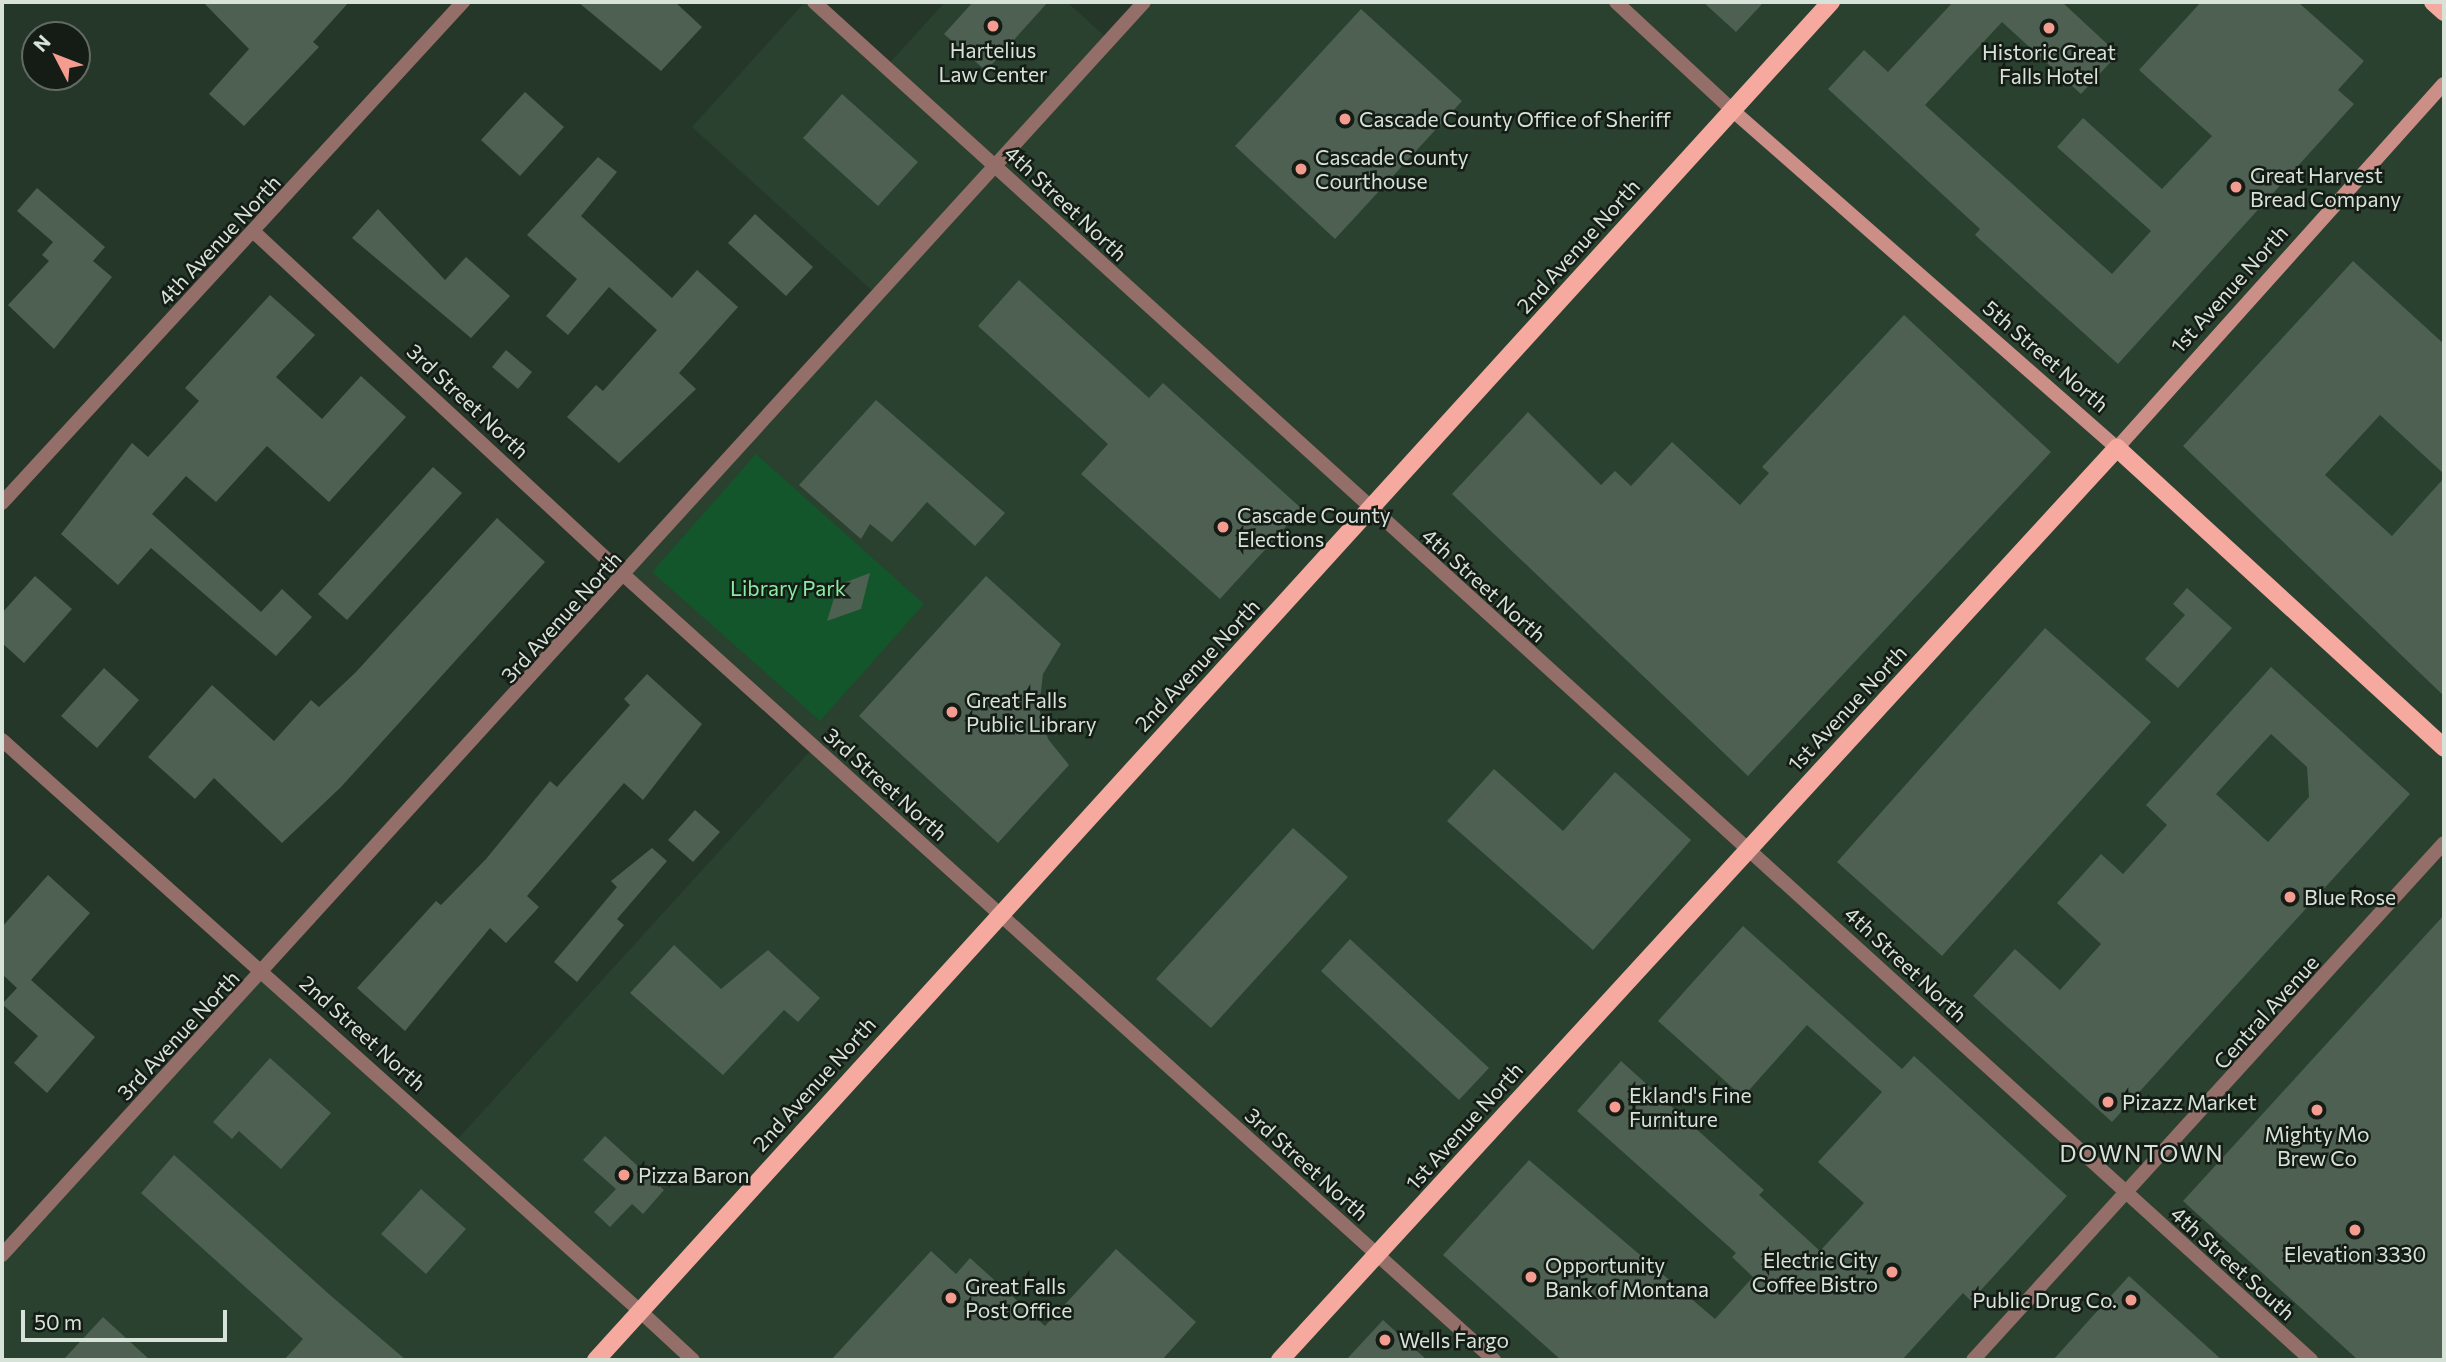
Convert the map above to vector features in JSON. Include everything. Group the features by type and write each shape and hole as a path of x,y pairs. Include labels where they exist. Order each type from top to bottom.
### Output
{"main road":[{"name":"2nd Avenue North","path":"596,1360 997,914 1370,512 1831,2"},
{"path":"2433,2 2444,12"},
{"name":"1st Avenue North","path":"1280,1360 2117,448 2444,84"},
{"name":"5th Street North","path":"1731,110 2117,448 2444,748"}],"street":[{"name":"4th Avenue North","path":"2,503 255,233 463,2"},
{"name":"4th Street North","path":"814,2 1370,512 1749,848 2128,1197"},
{"name":"3rd Avenue North","path":"2,1255 626,577 994,165 1144,2"},
{"name":"5th Street North","path":"1616,2 1731,110"},
{"name":"3rd Street North","path":"255,233 626,577 1494,1360"},
{"name":"2nd Street North","path":"2,740 693,1360"},
{"name":"Central Avenue","path":"1973,1360 2128,1197 2444,843"},
{"name":"4th Street South","path":"2128,1197 2311,1360"}],"shaded area":[{"path":"805,2 814,2 886,67 945,2 1067,2 1109,40 1144,2 2444,2 2444,1360 2,1360 2,1255 264,973 454,1143 813,748 626,577 877,295 692,127"}],"green space":[{"name":"Library Park","path":"756,454 924,604 820,721 652,572"}],"building":[{"path":"203,2 349,2 313,42 319,47 244,126 209,94 249,49"},
{"path":"578,2 675,2 702,27 661,71"},
{"path":"973,2 1048,2 986,71 944,34"},
{"path":"1703,2 1764,2 1736,32"},
{"path":"1953,2 2062,2 2118,54 2081,94 2002,22 1925,105 2112,274 2151,231 2057,147 2083,118 2162,189 2212,136 2139,70 2201,2 2298,2 2364,61 2338,90 2354,104 2118,364 1975,235 1980,229 1828,89 1864,50 1888,72"},
{"path":"1361,9 1462,101 1335,239 1235,146"},
{"path":"525,92 564,127 520,176 481,140"},
{"path":"842,94 918,162 878,206 803,138"},
{"path":"598,157 617,172 581,216 672,298 697,270 738,307 679,373 696,389 619,463 567,417 596,385 603,391 657,330 609,287 568,335 546,316 577,279 527,235"},
{"path":"37,188 105,247 93,261 112,277 54,349 8,305 49,261 42,255 53,242 17,211"},
{"path":"378,209 445,280 466,257 510,296 471,338 352,238"},
{"path":"755,214 813,267 786,296 728,243"},
{"path":"2353,261 2444,344 2444,474 2380,415 2325,475 2392,536 2444,478 2444,696 2183,446"},
{"path":"1019,280 1149,398 1163,383 1302,509 1220,599 1081,474 1108,444 978,326"},
{"path":"270,295 315,335 276,377 322,419 361,376 406,417 329,502 267,446 216,502 186,476 152,514 261,612 282,589 312,617 276,656 151,548 118,585 61,534 132,443 148,457 199,401 185,388"},
{"path":"1904,315 2051,452 1748,776 1452,494 1528,412 1601,485 1615,471 1631,486 1672,442 1740,505 1769,473 1762,467"},
{"path":"506,350 532,372 518,389 492,367"},
{"path":"876,400 1005,513 975,546 927,502 892,542 870,524 861,539 799,485"},
{"path":"433,467 462,493 347,620 318,594"},
{"path":"497,518 545,562 341,787 282,843 214,778 195,799 148,757 212,685 274,741 311,700 319,707 356,672"},
{"path":"870,573 861,609 827,621 838,585"},
{"path":"35,576 72,609 24,663 2,643 2,613"},
{"name":"Great Falls Public Library","path":"986,576 1061,644 1043,674 1039,708 1048,739 1069,765 998,843 859,716"},
{"path":"2187,588 2232,628 2178,688 2145,659 2185,615 2173,604"},
{"path":"2045,628 2151,722 1942,956 1837,862"},
{"path":"2271,667 2410,794 2112,1122 1973,996 2015,949 2060,990 2101,944 2057,903 2101,854 2123,874 2167,825 2146,805","holes":["2271,734 2307,767 2309,797 2268,842 2216,794"]},
{"path":"104,668 139,700 97,748 61,716"},
{"path":"647,674 702,724 643,800 624,783 527,896 539,907 506,943 490,928 405,1031 357,988 436,901 441,905 486,859 550,781 557,787 630,705 624,699"},
{"path":"1494,769 1563,831 1615,772 1691,840 1593,950 1447,821"},
{"path":"695,810 720,832 693,862 668,840"},
{"path":"1293,828 1348,877 1211,1028 1156,979"},
{"path":"652,848 667,861 617,919 624,925 577,982 554,962 617,887 611,881"},
{"path":"48,875 90,913 31,980 95,1037 47,1093 14,1063 38,1036 2,1004 17,988 2,974 2,927"},
{"path":"2444,915 2444,1360 2358,1360 2183,1201"},
{"path":"1743,926 1902,1069 1914,1056 2067,1196 1971,1301 1963,1293 1902,1360 1561,1360 1443,1255 1529,1160 1715,1319 1753,1277 1732,1257 1736,1253 1577,1111 1621,1061 1764,1190 1759,1195 1820,1251 1864,1203 1818,1162 1882,1092 1807,1025 1743,1097 1658,1021"},
{"path":"1350,939 1489,1068 1459,1100 1321,971"},
{"path":"674,945 721,989 768,950 820,998 798,1022 784,1010 723,1075 630,993"},
{"path":"270,1058 331,1113 281,1169 239,1131 232,1139 213,1122"},
{"name":"Pizza Baron","path":"605,1136 664,1190 643,1214 632,1204 610,1227 594,1212 616,1189 583,1160"},
{"path":"174,1155 406,1360 284,1360 303,1339 141,1193"},
{"path":"421,1189 466,1229 426,1274 381,1234"},
{"name":"Great Falls Post Office","path":"1116,1249 1196,1322 1162,1360 831,1360 931,1251 956,1274 970,1258 1045,1326"},
{"name":"Public Drug Co.","path":"2129,1276 2222,1360 2053,1360"},
{"path":"103,1317 150,1360 63,1360"},
{"name":"Wells Fargo","path":"1383,1320 1427,1360 1346,1360"}],"place":[{"name":"Hartelius Law Center","path":"993,26"},
{"name":"Historic Great Falls Hotel","path":"2049,28"},
{"name":"Cascade County Office of Sheriff","path":"1345,119"},
{"name":"Cascade County Courthouse","path":"1301,169"},
{"name":"Great Harvest Bread Company","path":"2236,187"},
{"name":"Cascade County Elections","path":"1223,527"},
{"name":"Great Falls Public Library","path":"952,712"},
{"name":"Blue Rose","path":"2290,897"},
{"name":"Pizazz Market","path":"2108,1102"},
{"name":"Ekland's Fine Furniture","path":"1615,1107"},
{"name":"Mighty Mo Brew Co","path":"2317,1110"},
{"name":"Pizza Baron","path":"624,1175"},
{"name":"Elevation 3330","path":"2355,1230"},
{"name":"Electric City Coffee Bistro","path":"1892,1272"},
{"name":"Opportunity Bank of Montana","path":"1531,1277"},
{"name":"Great Falls Post Office","path":"951,1298"},
{"name":"Public Drug Co.","path":"2131,1300"},
{"name":"Wells Fargo","path":"1385,1340"}],"district":[{"name":"DOWNTOWN","path":"2142,1153"}]}
